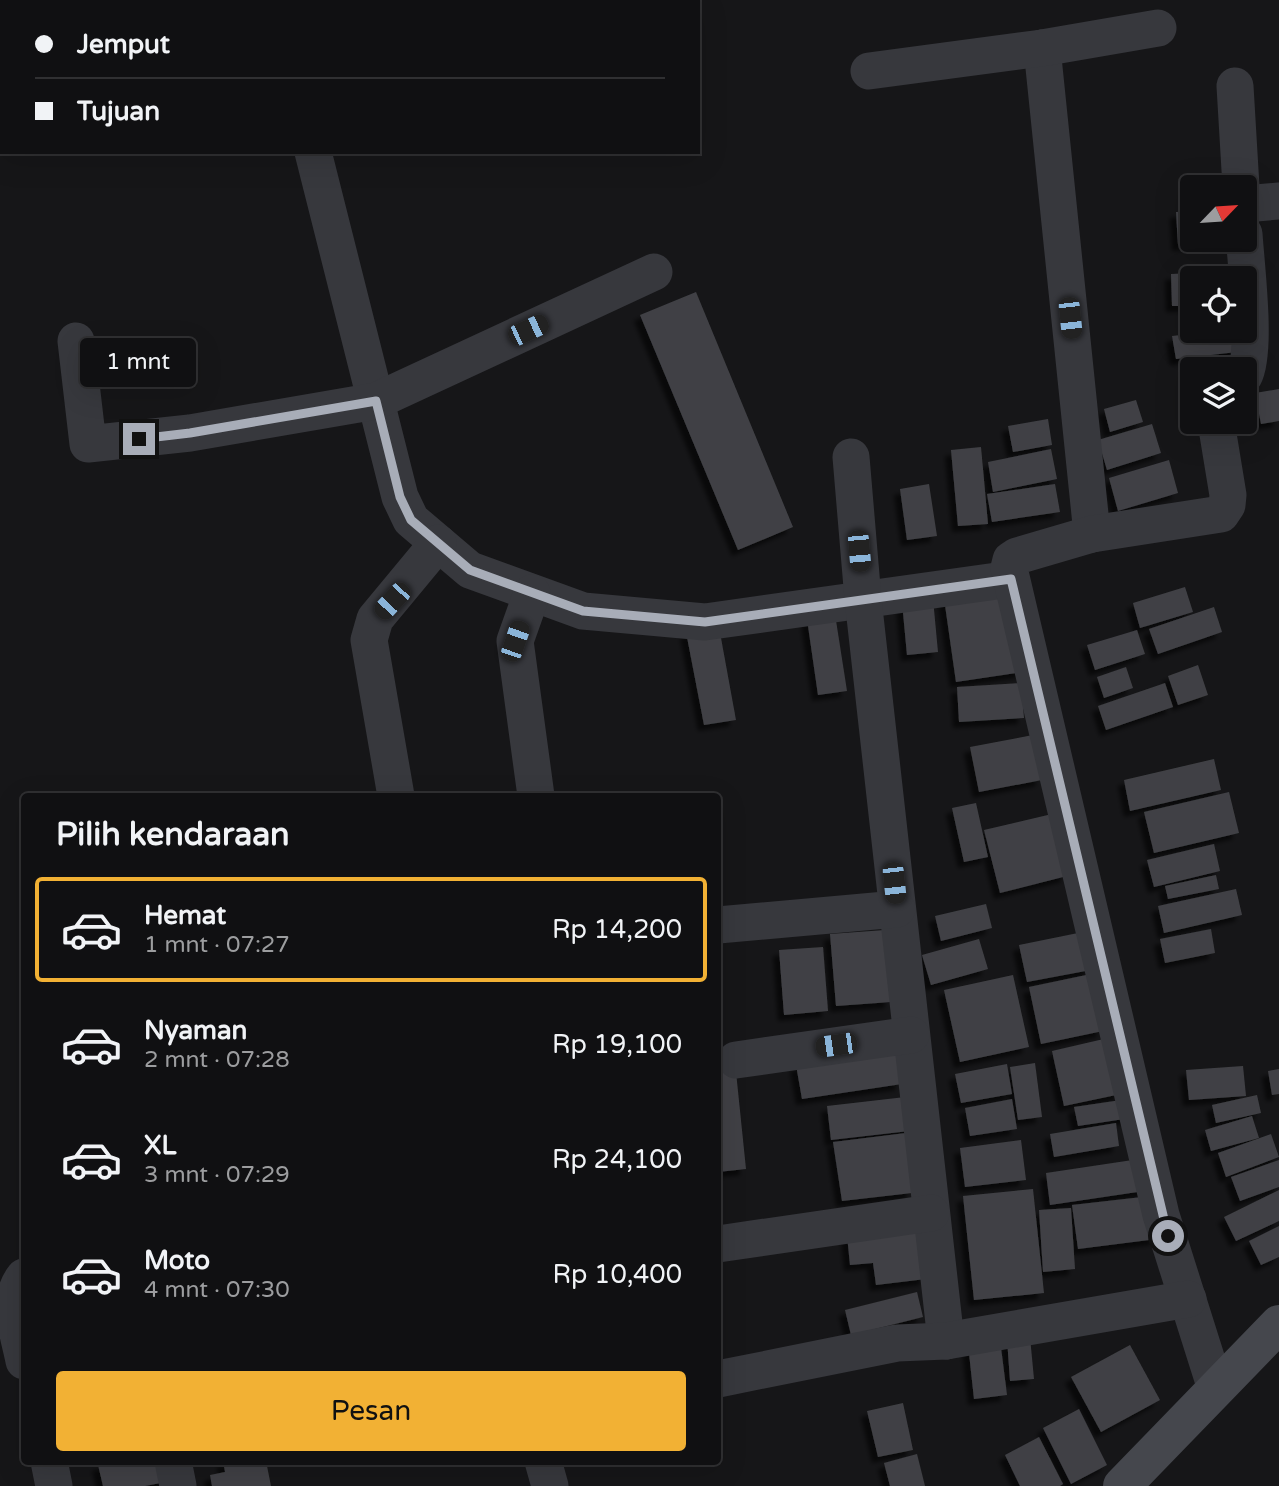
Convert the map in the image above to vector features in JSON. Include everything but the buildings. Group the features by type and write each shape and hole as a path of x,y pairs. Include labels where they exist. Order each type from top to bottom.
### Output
{"main road":[{"path":"1122,1486 1279,1324"}],"street":[{"path":"869,71 1042,48 1158,28"},
{"path":"1042,48 1093,534"},
{"path":"1235,86 1240,175"},
{"path":"314,154 400,497 411,520 470,570 583,611 705,622 1011,579"},
{"path":"1257,203 1279,201"},
{"path":"1245,252 1250,357"},
{"path":"76,341 88,444 190,433 376,401 654,272"},
{"path":"1257,378 1279,377"},
{"path":"1216,1390 1161,1215 1011,579 1011,560 1093,534 1221,514 1227,505 1228,495 1218,434"},
{"path":"851,457 863,598 946,1341"},
{"path":"395,793 369,640 375,619 438,543"},
{"path":"532,593 515,641 536,793"},
{"path":"721,925 897,909"},
{"path":"736,1060 911,1035"},
{"path":"721,1244 931,1213"},
{"path":"21,1281 16,1288 14,1310 21,1346"},
{"path":"721,1378 897,1343 946,1341 1188,1299"},
{"path":"50,1465 54,1486"},
{"path":"174,1465 178,1486"},
{"path":"544,1465 550,1486"}],"route":[{"path":"139,439 190,433 376,401 400,497 411,520 470,570 583,611 705,622 1011,579 1168,1236"}]}
